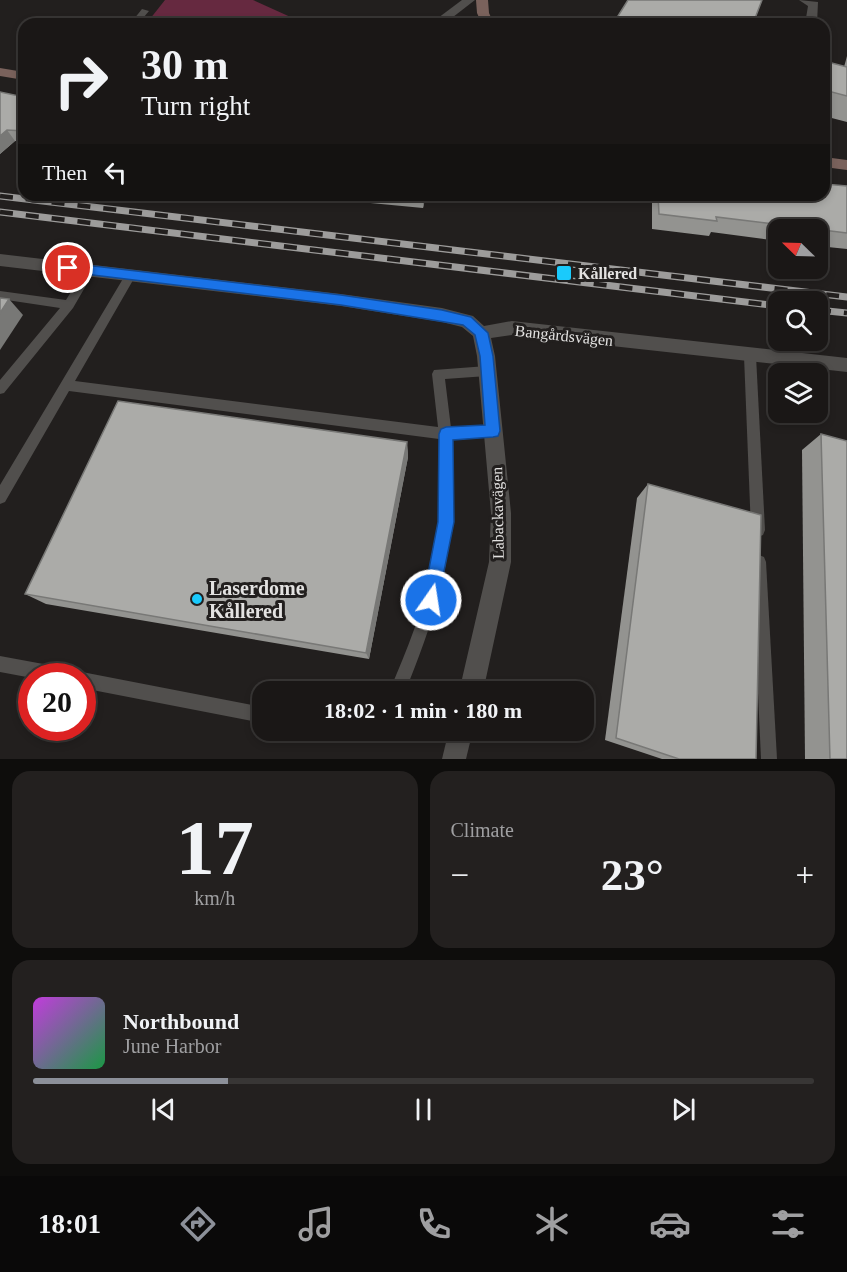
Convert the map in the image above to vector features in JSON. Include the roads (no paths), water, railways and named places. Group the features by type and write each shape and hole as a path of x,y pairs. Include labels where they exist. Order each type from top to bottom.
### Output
{"street":[{"path":"446,18 469,0"},
{"path":"482,0 485,18"},
{"path":"804,0 814,4 812,18"},
{"path":"0,72 18,75"},
{"path":"830,163 847,165"},
{"path":"0,260 330,299 442,315 467,321 481,333"},
{"name":"Bangårdsvägen","path":"481,333 512,328 847,366"},
{"name":"Labackavägen","path":"473,681 500,562 501,513 481,333"},
{"path":"454,759 458,741"}],"lane":[{"path":"139,18 145,11"},
{"path":"2,385 69,305 90,270"},
{"path":"0,498 131,275"},
{"path":"0,295 69,305"},
{"path":"750,356 769,759"},
{"path":"402,681 422,634 436,583 446,522 446,434 438,374 487,371"},
{"path":"66,385 446,434 493,431"},
{"path":"0,664 18,667"},
{"path":"96,683 252,713"}],"railway":[{"path":"0,196 18,198"},
{"path":"42,201 847,297"},
{"path":"0,212 768,305"},
{"path":"828,311 847,313"}],"place":[{"name":"Kållered","path":"564,273"},
{"name":"Laserdome Kållered","path":"197,599"}]}
